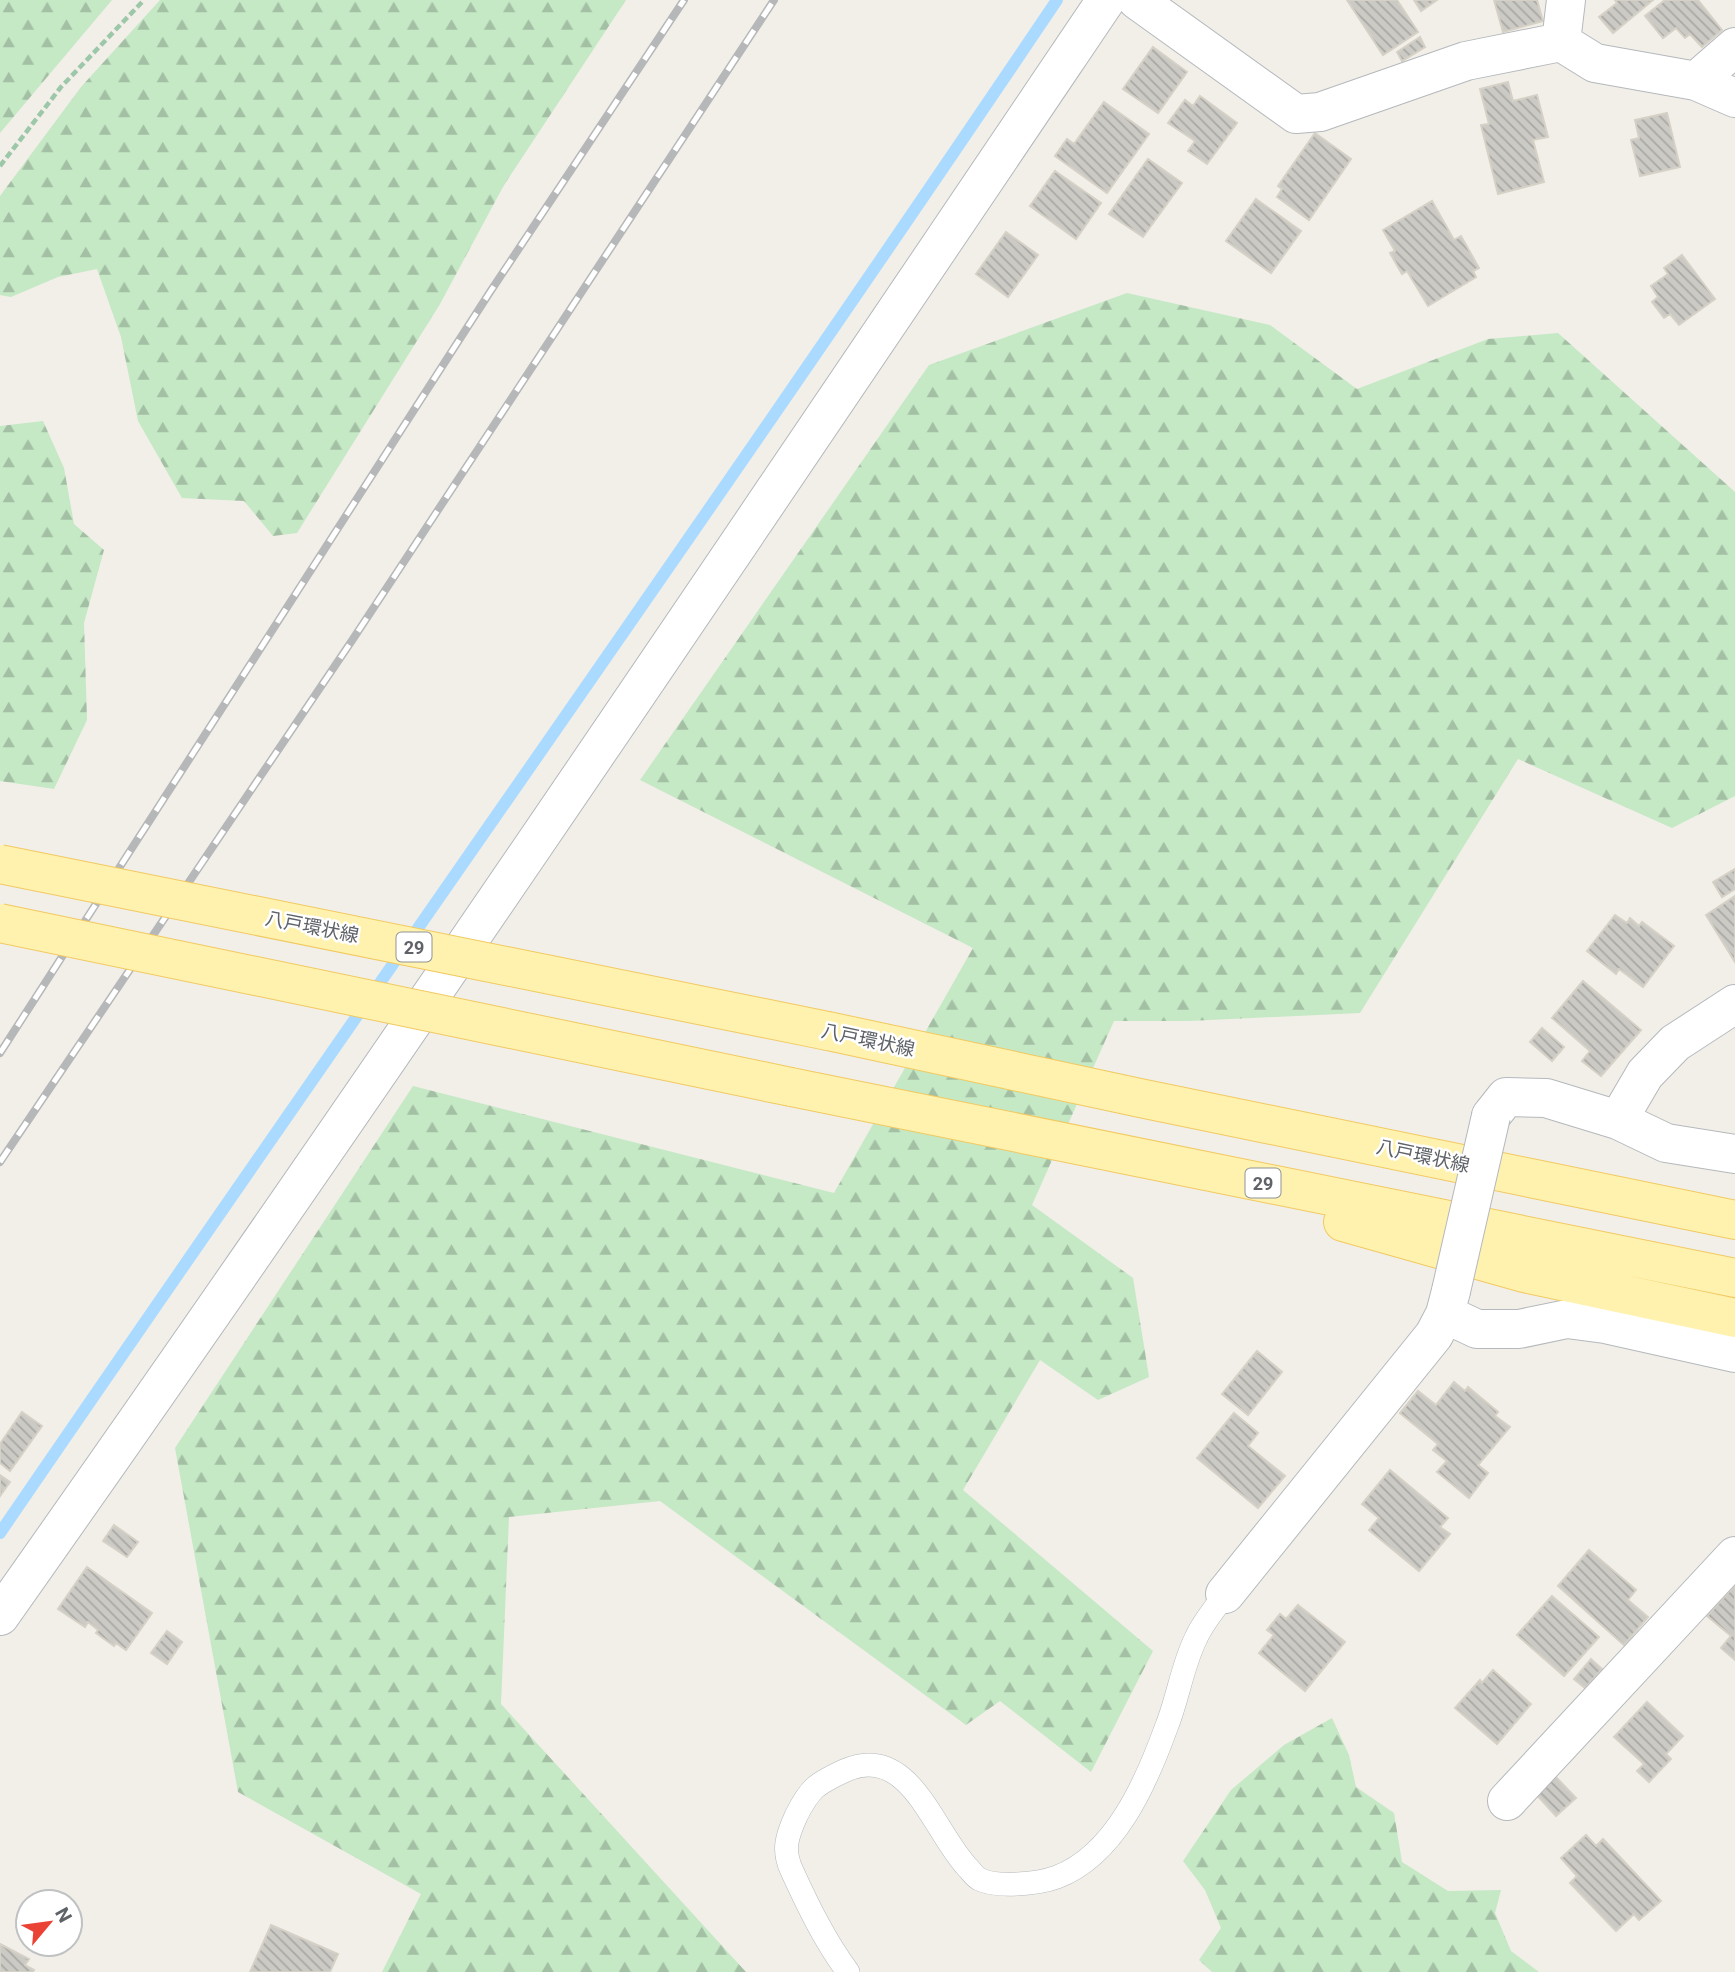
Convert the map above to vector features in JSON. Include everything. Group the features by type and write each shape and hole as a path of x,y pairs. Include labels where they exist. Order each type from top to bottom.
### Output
{"main road":[{"name":"八戸環状線","path":"0,864 828,1031 1735,1220"},
{"name":"29","path":"0,923 1045,1139 1735,1278"},
{"name":"29","path":"1140,1098 1228,1107 1558,1159 1735,1194"},
{"name":"29","path":"1045,1139 1524,1273 1735,1318"}],"street":[{"path":"0,1616 214,1313 1106,0"},
{"path":"1137,0 1296,114 1320,112 1466,61 1561,42 1595,63 1696,81 1735,98"},
{"path":"1561,42 1566,0"},
{"path":"1696,81 1735,47"},
{"path":"1618,1120 1644,1074 1675,1043 1733,1008"},
{"path":"1225,1594 1434,1335 1448,1302 1491,1116 1506,1097 1546,1098 1618,1120 1666,1143 1735,1154"},
{"path":"1448,1302 1477,1329 1519,1329 1567,1319 1605,1324 1735,1353"},
{"path":"1507,1801 1735,1556"}],"lane":[{"path":"848,1972 829,1946 786,1858 787,1835 803,1803 817,1783 850,1768 873,1764 895,1772 916,1792 957,1857 978,1879 999,1884 1022,1884 1057,1877 1093,1855 1119,1828 1166,1728 1196,1637 1225,1594"}],"path":[{"path":"0,166 61,87 144,0"}],"green space":[{"path":"0,0 112,0 0,133"},
{"path":"160,0 626,0 504,185 440,304 297,533 273,536 244,501 182,498 138,421 121,337 97,269 58,277 11,297 0,295 0,196 81,87"},
{"path":"1127,293 1270,325 1357,389 1488,339 1558,333 1735,492 1735,796 1672,828 1518,759 1360,1013 1189,1021 1114,1021 1032,1205 1133,1278 1149,1377 1098,1400 1040,1360 963,1490 1153,1651 1091,1772 1000,1701 966,1725 660,1501 509,1517 501,1704 746,1972 382,1972 421,1894 238,1792 175,1448 413,1086 834,1193 973,948 640,780 929,365"},
{"path":"43,421 64,468 74,524 104,550 84,623 87,720 54,789 0,781 0,426"},
{"path":"1332,1718 1349,1755 1356,1787 1394,1813 1402,1862 1448,1891 1501,1890 1495,1913 1511,1951 1539,1972 1212,1972 1199,1960 1221,1928 1205,1890 1183,1861 1231,1790 1284,1745"}],"building":[{"path":"1347,0 1397,0 1418,32 1383,55"},
{"path":"1414,0 1437,0 1421,11"},
{"path":"1494,0 1537,0 1543,21 1503,32"},
{"path":"1615,0 1653,0 1613,33 1599,17 1617,3"},
{"path":"1665,0 1698,0 1722,30 1702,47 1690,34 1685,38 1676,28 1663,38 1645,16"},
{"path":"1420,37 1425,47 1402,61 1397,52"},
{"path":"1153,47 1187,72 1158,113 1123,89"},
{"path":"1508,82 1513,101 1537,95 1548,137 1533,140 1544,182 1498,194 1481,125 1489,124 1480,89"},
{"path":"1200,96 1237,123 1207,164 1188,151 1195,141 1168,123 1185,100 1193,106"},
{"path":"1104,102 1149,134 1107,193 1055,156 1067,139 1074,144"},
{"path":"1667,113 1680,167 1640,176 1631,140 1639,138 1635,120"},
{"path":"1315,133 1351,159 1309,220 1277,197 1282,189 1278,186"},
{"path":"1148,159 1182,183 1143,237 1109,214"},
{"path":"1055,171 1101,203 1076,239 1030,206"},
{"path":"1256,199 1301,231 1271,273 1226,241"},
{"path":"1432,201 1454,240 1461,236 1479,268 1473,271 1476,277 1428,306 1407,271 1402,274 1390,253 1395,251 1383,230"},
{"path":"1006,232 1038,255 1008,297 976,274"},
{"path":"1682,255 1715,299 1679,325 1670,314 1664,318 1652,302 1658,297 1651,286 1668,274 1664,268"},
{"path":"1735,869 1735,889 1722,897 1713,882"},
{"path":"1735,896 1735,962 1706,915"},
{"path":"1615,915 1627,923 1630,918 1639,926 1642,922 1674,946 1643,987 1619,969 1616,974 1587,951"},
{"path":"1583,981 1641,1030 1601,1076 1582,1061 1590,1051 1552,1018"},
{"path":"1542,1028 1564,1047 1552,1061 1530,1042"},
{"path":"1257,1351 1282,1372 1248,1415 1222,1394"},
{"path":"1454,1382 1465,1391 1468,1387 1498,1412 1495,1416 1510,1427 1478,1465 1488,1473 1469,1498 1437,1472 1447,1461 1433,1450 1438,1444 1400,1413 1418,1391 1436,1405"},
{"path":"22,1412 42,1426 10,1471 0,1463 0,1444"},
{"path":"1234,1413 1258,1433 1248,1446 1285,1476 1258,1508 1197,1458"},
{"path":"1390,1470 1448,1518 1440,1527 1450,1534 1419,1571 1369,1530 1379,1518 1362,1504"},
{"path":"0,1475 10,1482 0,1496"},
{"path":"114,1525 138,1542 127,1557 103,1541"},
{"path":"1589,1550 1636,1590 1628,1600 1648,1617 1624,1645 1558,1586"},
{"path":"87,1567 152,1613 126,1650 116,1643 114,1646 96,1633 98,1630 88,1622 85,1627 58,1609"},
{"path":"1734,1586 1735,1660 1721,1648 1731,1636 1707,1616"},
{"path":"1552,1596 1599,1637 1564,1676 1517,1635"},
{"path":"1298,1605 1345,1642 1305,1691 1259,1653 1274,1635 1267,1630 1280,1614 1286,1619"},
{"path":"167,1631 182,1642 167,1664 151,1653"},
{"path":"1591,1659 1602,1669 1585,1688 1574,1679"},
{"path":"1493,1670 1531,1704 1497,1744 1455,1708 1480,1680 1482,1683"},
{"path":"1647,1702 1683,1736 1666,1754 1671,1759 1649,1782 1637,1771 1644,1764 1614,1737"},
{"path":"1554,1775 1576,1798 1556,1816 1535,1793"},
{"path":"1586,1835 1596,1846 1603,1839 1661,1901 1639,1920 1634,1914 1616,1931 1570,1883 1577,1876 1561,1858"},
{"path":"271,1925 338,1954 330,1972 250,1972"},
{"path":"0,1944 14,1951 14,1958 29,1959 25,1965 34,1970 33,1972 0,1972"}],"waterway":[{"path":"0,1533 795,385 1057,0"}],"railway":[{"path":"0,1053 490,292 684,0"},
{"path":"0,1162 353,639 774,0"}]}
